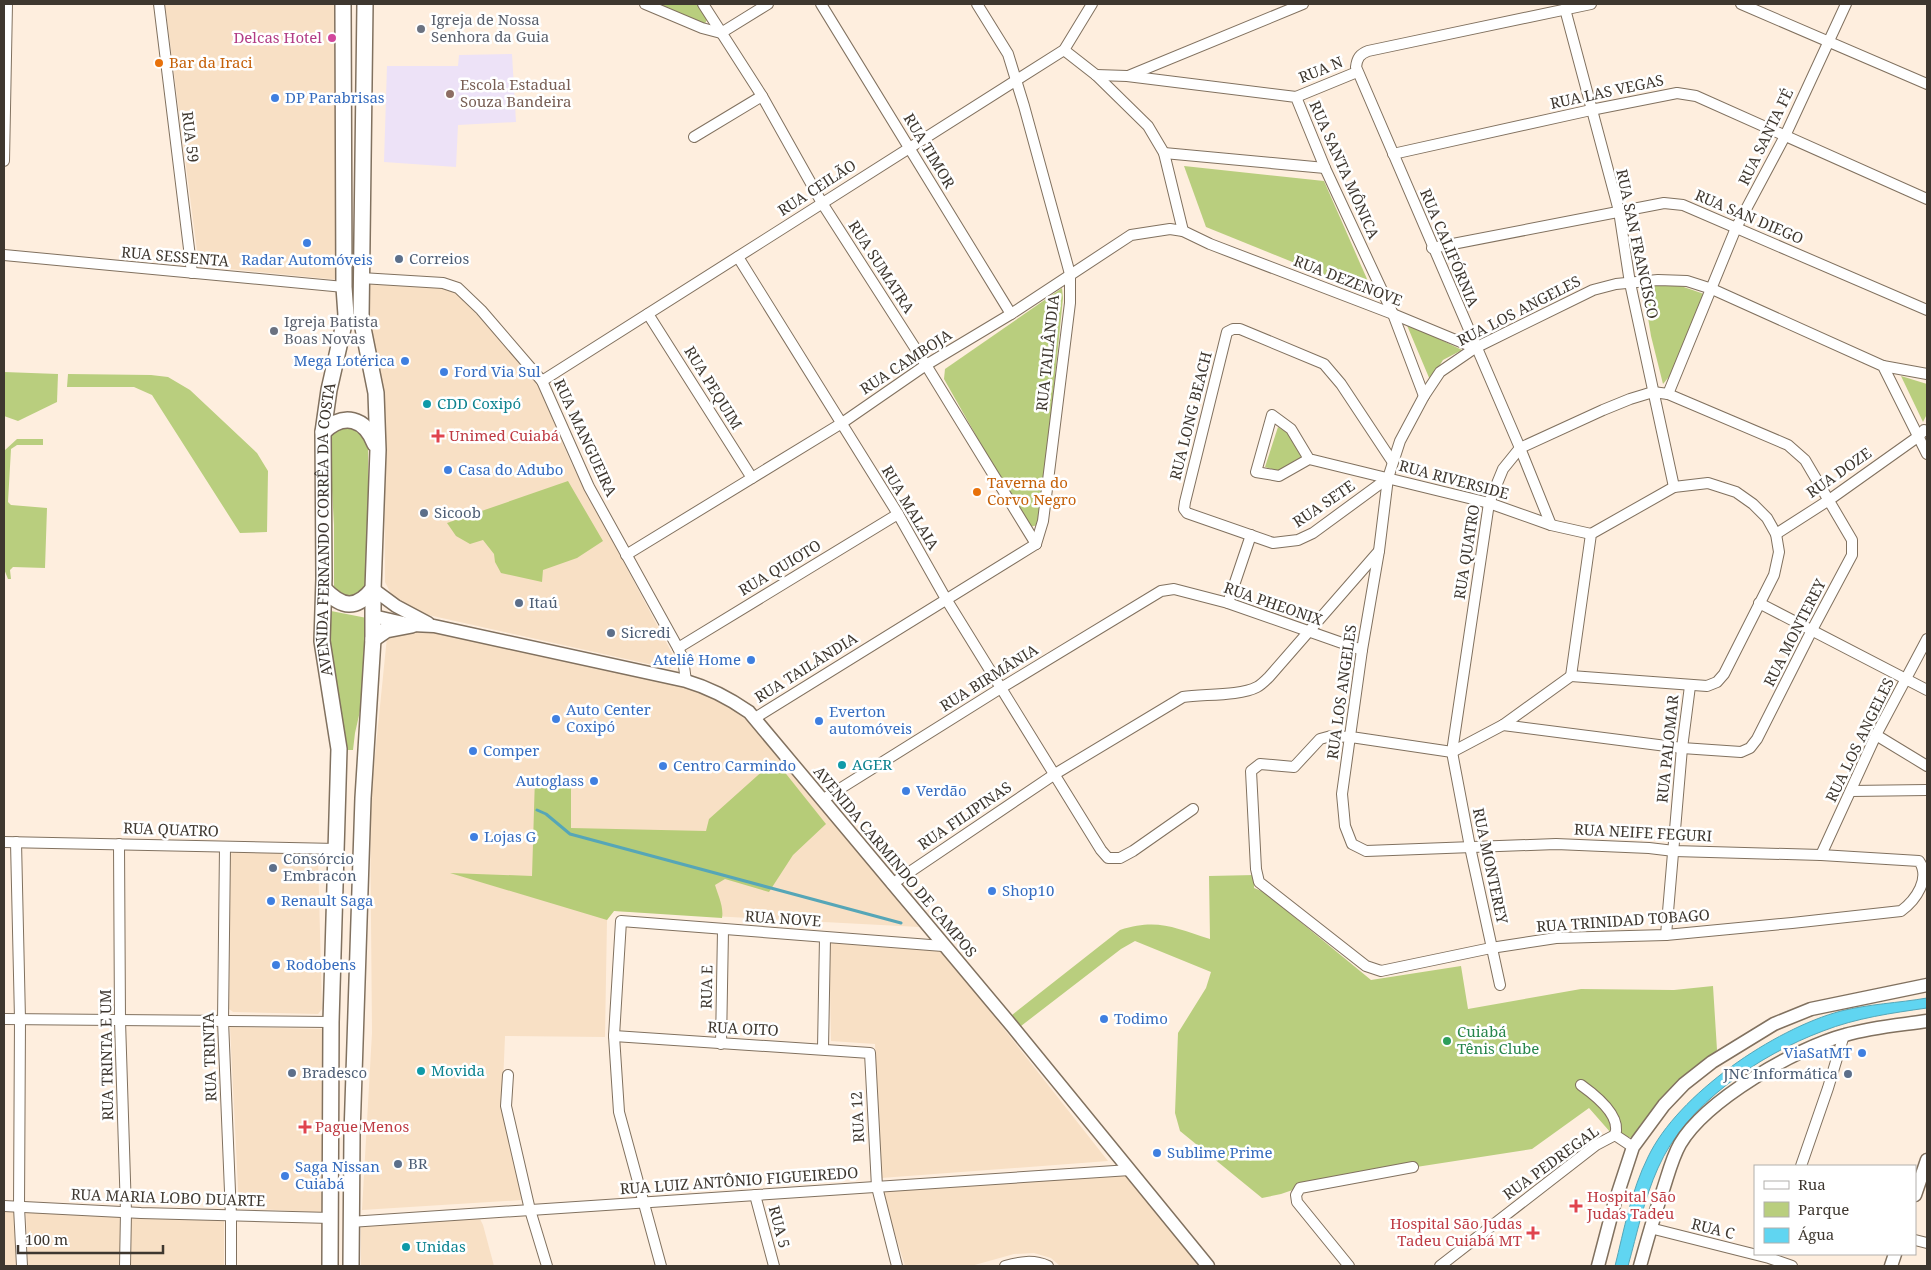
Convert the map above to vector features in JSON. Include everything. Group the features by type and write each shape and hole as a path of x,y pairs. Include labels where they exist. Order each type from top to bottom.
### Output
{"highway":[{"name":"AVENIDA FERNANDO CORRÊA DA COSTA","path":"330,1266 331,1022 339,749 322,641 324,589 323,432 329,390 346,315 344,287 343,4"},
{"path":"351,1266 350,1222 363,798 373,639 372,616 378,450 376,392 361,318 365,4"},
{"path":"323,432 338,421 350,420 364,425 370,431 378,450"},
{"path":"324,589 333,598 372,616"},
{"path":"345,604 357,604 365,599 373,589"},
{"path":"373,639 386,630 412,625"}],"main road":[{"path":"373,589 396,606 434,626"},
{"name":"AVENIDA CARMINDO DE CAMPOS","path":"372,616 412,625 434,626 686,681 704,686 728,697 755,718 943,946 1012,1026 1208,1266"},
{"path":"1598,1266 1614,1205 1633,1147 1664,1105 1684,1084 1712,1062 1774,1024 1811,1009 1927,985"},
{"path":"1640,1266 1671,1163 1688,1132 1701,1118 1741,1087 1809,1049 1844,1035 1927,1021"},
{"path":"1916,1192 1927,1160"}],"street":[{"path":"4,161 7,4"},
{"name":"RUA 59","path":"159,4 192,274"},
{"path":"645,4 702,28 721,32 768,4"},
{"name":"RUA SUMATRA","path":"703,4 762,96 822,203 926,365 1036,544"},
{"name":"RUA TIMOR","path":"820,4 1011,314"},
{"name":"RUA TAILÂNDIA","path":"755,718 1036,544 1043,520 1070,303 1070,274 1008,54 977,4"},
{"name":"RUA CEILÃO","path":"542,380 738,257 909,146 1064,50 1092,4"},
{"path":"1127,76 1303,4"},
{"path":"1357,72 1357,60 1362,54 1376,49 1591,4"},
{"path":"1742,4 1927,84"},
{"name":"RUA SANTA FÉ","path":"1668,394 1736,228 1785,136 1846,4"},
{"name":"RUA SAN FRANCISCO","path":"1566,9 1619,211 1630,282 1652,392 1674,487"},
{"path":"1064,50 1096,75 1148,126 1164,153 1183,231"},
{"name":"RUA N","path":"1296,96 1357,72"},
{"name":"RUA CALIFÓRNIA","path":"1357,72 1520,448 1551,525"},
{"name":"RUA SANTA MÔNICA","path":"1096,75 1127,76 1296,96 1325,168 1393,314 1424,396"},
{"name":"RUA LAS VEGAS","path":"1393,154 1677,93 1696,96 1927,199"},
{"path":"694,137 762,96"},
{"path":"1164,153 1325,168"},
{"name":"RUA SAN DIEGO","path":"1432,248 1664,203 1683,205 1927,310"},
{"name":"RUA CAMBOJA","path":"626,555 842,423 926,365 1011,314 1131,235 1170,229 1183,231 1210,244"},
{"name":"RUA DEZENOVE","path":"1210,244 1476,348"},
{"name":"RUA SESSENTA","path":"4,255 344,287"},
{"name":"RUA MALAIA","path":"738,257 898,514 946,599 1101,850 1108,858 1120,858 1193,809"},
{"name":"RUA MANGUEIRA","path":"361,278 443,283 458,288 481,310 542,380 589,487 678,648 683,659 686,681"},
{"name":"RUA LOS ANGELES","path":"1366,851 1352,844 1345,826 1342,794 1362,650 1379,551 1388,478 1392,460 1400,441 1424,396 1440,372 1476,348 1592,290 1630,282 1658,280 1687,281 1712,289 1883,366 1927,374"},
{"name":"RUA PEQUIM","path":"648,314 752,478"},
{"name":"RUA LONG BEACH","path":"1188,514 1184,509 1185,502 1227,332 1233,329 1240,329 1324,364 1341,384 1392,460"},
{"path":"1883,366 1924,430 1927,454"},
{"name":"RUA MONTEREY","path":"1504,725 1682,748 1741,752 1750,748 1757,739 1852,555 1852,540 1829,500 1805,460 1788,445 1668,394 1652,392"},
{"name":"RUA QUATRO","path":"1452,752 1489,503 1503,469 1520,448 1603,410 1652,392"},
{"path":"1272,414 1291,429 1308,459 1279,476 1256,472 1272,414"},
{"name":"RUA DOZE","path":"1776,534 1829,500 1924,430"},
{"name":"RUA RIVERSIDE","path":"1308,459 1489,503 1551,525 1590,534"},
{"name":"RUA SETE","path":"1188,514 1273,543 1298,540 1313,533 1388,478"},
{"path":"1351,737 1452,752 1504,725 1571,676 1690,686 1707,686 1717,682 1724,674 1758,603 1774,575 1779,552 1776,534 1767,518 1753,504 1736,492 1708,483 1674,487 1590,534 1571,676"},
{"name":"RUA QUIOTO","path":"678,648 898,514"},
{"path":"1228,603 1250,535"},
{"name":"RUA FILIPINAS","path":"892,884 1055,774 1183,697 1203,694 1240,693 1257,687 1269,677 1379,551"},
{"name":"RUA PHEONIX","path":"1174,588 1228,603 1362,650"},
{"name":"RUA BIRMÂNIA","path":"822,800 1161,591 1174,588"},
{"path":"1758,603 1927,690"},
{"name":"RUA LOS ANGELES","path":"1821,855 1876,735 1907,680 1927,639"},
{"name":"RUA PALOMAR","path":"1666,935 1682,748 1690,686"},
{"path":"1876,735 1927,766"},
{"name":"RUA TRINIDAD TOBAGO","path":"1351,737 1331,736 1320,739 1294,767 1260,764 1252,771 1256,868 1259,882 1366,966 1381,971 1492,948 1556,938 1666,935 1901,911 1910,904 1924,877 1924,868 1919,861"},
{"name":"RUA MONTEREY","path":"1452,752 1470,847 1500,985"},
{"path":"1851,791 1927,790"},
{"name":"RUA QUATRO","path":"4,842 337,849"},
{"path":"16,842 22,1266"},
{"name":"RUA TRINTA E UM","path":"119,844 120,1020 126,1212 125,1266"},
{"name":"RUA NEIFE FEGURI","path":"1366,851 1556,844 1919,861"},
{"name":"RUA TRINTA","path":"225,847 223,1021 231,1216 231,1266"},
{"name":"RUA NOVE","path":"614,1036 620,921 943,946"},
{"name":"RUA E","path":"721,1044 723,930"},
{"path":"823,1048 825,938"},
{"path":"4,1018 331,1022"},
{"path":"1801,1165 1844,1035"},
{"path":"614,1036 619,1112 661,1266"},
{"name":"RUA OITO","path":"614,1036 721,1044 823,1048 870,1053"},
{"name":"RUA 12","path":"870,1053 877,1187 897,1266"},
{"path":"508,1074 506,1106 530,1210 547,1266"},
{"path":"1581,1084 1598,1100 1616,1122 1617,1129 1615,1135"},
{"name":"RUA PEDREGAL","path":"1440,1266 1596,1145 1615,1135 1633,1147"},
{"path":"1349,1266 1297,1202 1296,1195 1300,1188 1413,1168"},
{"name":"RUA LUIZ ANTÔNIO FIGUEIREDO","path":"350,1222 1130,1170"},
{"name":"RUA 5","path":"755,1195 774,1266"},
{"name":"RUA MARIA LOBO DUARTE","path":"4,1206 231,1216 331,1218"},
{"name":"RUA C","path":"1650,1228 1768,1259"},
{"path":"1768,1259 1792,1266"},
{"path":"1005,1266 1023,1261 1037,1262 1048,1266"}],"shaded area":[{"path":"165,4 337,5 339,280 199,266"},
{"name":"Escola Estadual Souza Bandeira","path":"512,54 516,122 458,125 456,167 384,162 387,66 458,66 459,55"},
{"path":"367,282 445,288 459,295 535,378 572,465 673,655 671,669 415,612 393,598 385,582 384,402 368,328"},
{"path":"395,630 427,631 653,679 713,695 753,725 919,927 614,911 607,920 605,1037 505,1036 502,1108 522,1200 362,1210 372,1033 370,805 387,637"},
{"path":"237,850 314,853 318,857 322,1009 318,1014 233,1012 229,1009 230,854"},
{"path":"829,941 941,949 1108,1161 881,1178 875,1044 831,1041"},
{"path":"230,1027 326,1029 327,1213 239,1208"},
{"path":"1126,1174 1203,1266 1060,1266 1051,1258 1034,1253 1014,1254 971,1266 905,1266 881,1189"},
{"path":"4,1208 17,1208 16,1266 4,1266"},
{"path":"26,1210 122,1213 122,1266 28,1266"},
{"path":"128,1216 224,1219 224,1266 129,1266"},
{"path":"479,1217 494,1266 361,1266 361,1226"}],"green space":[{"path":"656,4 697,4 707,20 704,25"},
{"path":"1184,166 1324,181 1374,295 1206,227"},
{"path":"1678,285 1707,295 1673,372 1663,384 1651,336 1643,287"},
{"path":"1062,288 1063,298 1040,525 1028,527 944,379 945,369"},
{"path":"1406,323 1462,350 1443,360 1430,380"},
{"path":"4,372 58,374 57,402 18,421 4,416"},
{"path":"68,374 168,377 190,390 257,453 268,471 267,532 240,533 152,395 134,387 67,387"},
{"path":"1901,376 1927,384 1927,414 1923,422"},
{"path":"346,423 368,435 369,586 353,601 337,593 334,586 334,525 329,437 333,431"},
{"path":"1278,427 1288,433 1302,458 1281,472 1265,467"},
{"path":"17,439 43,439 43,445 17,445 11,449 8,502 11,505 47,508 45,568 13,567 10,570 11,579 8,579 4,569 4,451"},
{"path":"568,481 603,541 577,558 543,570 542,582 501,573 495,562 494,554 483,540 470,544 456,536 447,523"},
{"path":"331,611 372,619 365,689 353,750 345,750 331,656"},
{"path":"775,760 826,824 793,855 769,892 725,879 715,885 721,905 722,918 614,911 607,920 450,873 532,876 535,777 568,779 571,785 571,828 706,831 709,819"},
{"name":"Cuiabá Tênis Clube","path":"1255,875 1254,888 1264,892 1371,980 1461,966 1468,1009 1581,989 1674,990 1713,986 1717,1050 1680,1083 1640,1125 1637,1139 1611,1133 1589,1108 1532,1149 1313,1183 1281,1194 1262,1198 1180,1131 1175,1113 1178,1033 1206,988 1211,972 1135,941 1121,949 1021,1026 1012,1015 1120,930 1133,926 1166,926 1210,939 1209,876"}],"water":[{"path":"1927,998 1927,1008 1861,1019 1799,1041 1750,1068 1727,1084 1687,1123 1671,1145 1658,1168 1649,1192 1628,1266 1615,1266 1632,1197 1648,1157 1662,1133 1681,1110 1705,1088 1758,1048 1815,1020 1841,1011"}],"waterway":[{"path":"537,810 546,814 570,834 901,923"}],"place":[{"name":"Igreja de Nossa Senhora da Guia","path":"421,29"},
{"name":"Delcas Hotel","path":"332,38"},
{"name":"Bar da Iraci","path":"159,63"},
{"name":"Escola Estadual Souza Bandeira","path":"450,94"},
{"name":"DP Parabrisas","path":"275,98"},
{"name":"Radar Automóveis","path":"307,243"},
{"name":"Correios","path":"399,259"},
{"name":"Igreja Batista Boas Novas","path":"274,331"},
{"name":"Mega Lotérica","path":"405,361"},
{"name":"Ford Via Sul","path":"444,372"},
{"name":"CDD Coxipó","path":"427,404"},
{"name":"Unimed Cuiabá","path":"438,436"},
{"name":"Casa do Adubo","path":"448,470"},
{"name":"Taverna do Corvo Negro","path":"977,492"},
{"name":"Sicoob","path":"424,513"},
{"name":"Itaú","path":"519,603"},
{"name":"Sicredi","path":"611,633"},
{"name":"Ateliê Home","path":"751,660"},
{"name":"Auto Center Coxipó","path":"556,719"},
{"name":"Everton automóveis","path":"819,721"},
{"name":"Comper","path":"473,751"},
{"name":"AGER","path":"842,765"},
{"name":"Centro Carmindo","path":"663,766"},
{"name":"Autoglass","path":"594,781"},
{"name":"Verdão","path":"906,791"},
{"name":"Lojas G","path":"474,837"},
{"name":"Consórcio Embracon","path":"273,868"},
{"name":"Shop10","path":"992,891"},
{"name":"Renault Saga","path":"271,901"},
{"name":"Rodobens","path":"276,965"},
{"name":"Todimo","path":"1104,1019"},
{"name":"Cuiabá Tênis Clube","path":"1447,1041"},
{"name":"ViaSatMT","path":"1862,1053"},
{"name":"Movida","path":"421,1071"},
{"name":"Bradesco","path":"292,1073"},
{"name":"JNC Informática","path":"1848,1074"},
{"name":"Pague Menos","path":"305,1127"},
{"name":"Sublime Prime","path":"1157,1153"},
{"name":"BR","path":"398,1164"},
{"name":"Saga Nissan Cuiabá","path":"285,1176"},
{"name":"Hospital São Judas Tadeu","path":"1576,1206"},
{"name":"Hospital São Judas Tadeu Cuiabá MT","path":"1533,1233"},
{"name":"Unidas","path":"406,1247"}]}
